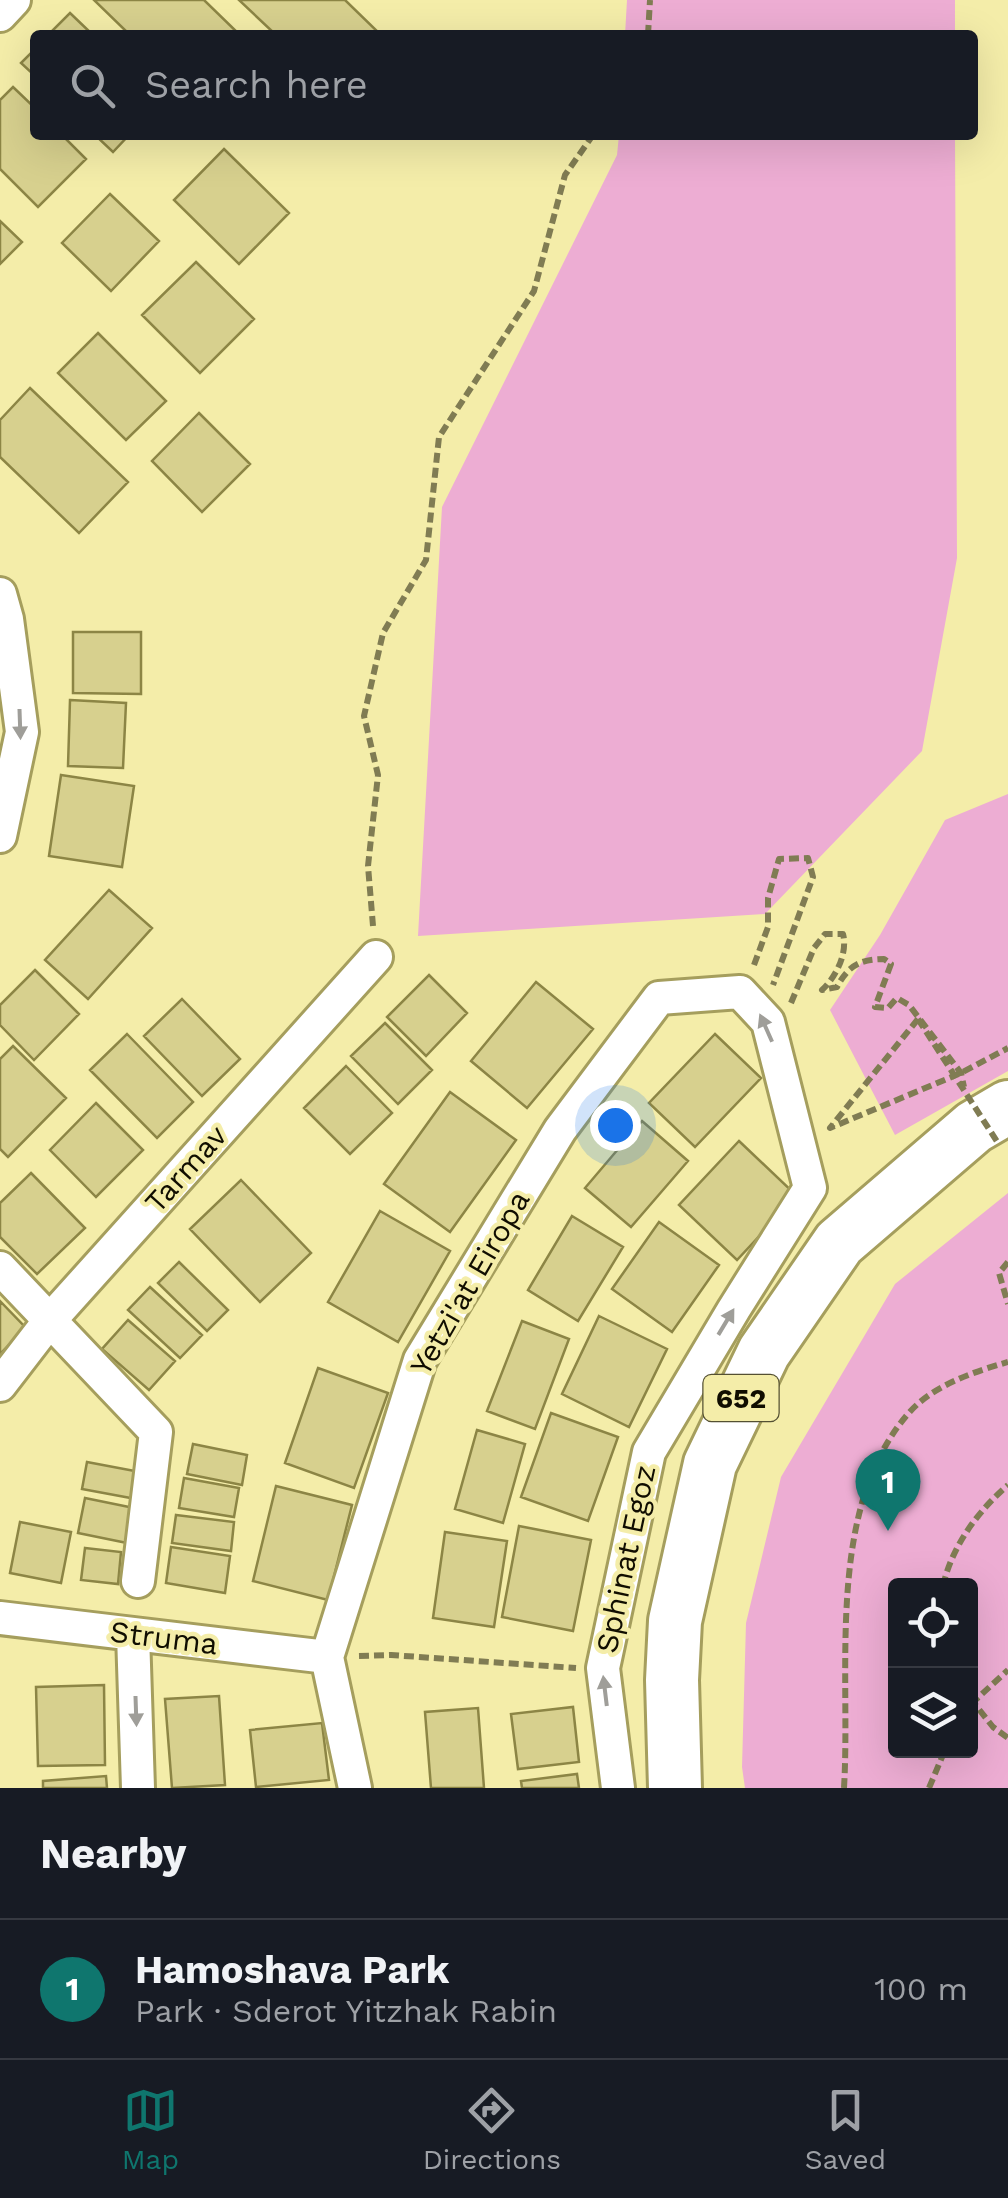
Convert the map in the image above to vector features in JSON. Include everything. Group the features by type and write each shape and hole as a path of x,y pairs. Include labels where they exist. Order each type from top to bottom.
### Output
{"main road":[{"name":"652","path":"675,1788 674,1621 710,1464 764,1352 839,1244 993,1126"}],"street":[{"path":"0,15 14,0"},
{"path":"0,594 22,732 0,836"},
{"name":"Tarmav","path":"0,1385 50,1320 376,957"},
{"name":"Yetzi'at Eiropa","path":"327,1657 420,1360 560,1130 659,998 754,997"},
{"name":"Sphinat Egoz","path":"618,1788 603,1668 649,1452 810,1188 768,1022 754,997"},
{"path":"0,1268 156,1432 138,1581"},
{"name":"Struma","path":"0,1618 327,1657"},
{"path":"133,1634 138,1788"},
{"path":"327,1657 355,1788"}],"path":[{"path":"648,30 650,0"},
{"path":"376,957 368,866 378,775 364,716 384,633 426,560 438,437 534,291 565,175 590,140"},
{"path":"808,858 812,877 754,997 768,927 768,898 780,859 808,858"},
{"path":"778,1009 790,1006 814,948 825,934 843,934 846,945 831,981 822,990 837,988 846,969 868,959 884,958 891,964 875,1006 888,1008 898,998 908,1005 993,1126"},
{"path":"918,1019 960,1073 993,1126"},
{"path":"918,1019 830,1128 960,1073 1008,1048"},
{"path":"1008,1262 1000,1273 1008,1304"},
{"path":"844,1788 845,1594 870,1479 908,1413 931,1394 972,1372 1008,1362"},
{"path":"946,1578 953,1556 968,1531 987,1503 1008,1486"},
{"path":"327,1657 391,1655 564,1668"},
{"path":"978,1696 1008,1670"},
{"path":"978,1710 1008,1738"},
{"path":"929,1788 942,1758"}],"shaded area":[{"path":"627,0 955,0 955,30 625,30"},
{"path":"618,140 955,140 957,558 922,751 765,914 418,936 442,507 617,155"},
{"path":"1008,794 1008,1071 895,1135 830,1010 880,935 945,820"},
{"path":"1008,1193 1008,1788 745,1788 742,1767 746,1623 781,1477 895,1284"}],"building":[{"path":"94,0 204,0 235,30 125,30"},
{"path":"239,0 345,0 376,30 271,30"},
{"path":"70,13 88,30 53,30"},
{"path":"30,54 30,71 21,63"},
{"path":"13,87 30,103 30,140 67,140 86,159 38,207 0,169 0,100"},
{"path":"100,140 124,140 113,152"},
{"path":"224,149 289,213 239,264 174,200"},
{"path":"110,194 159,241 111,291 62,243"},
{"path":"0,221 22,242 0,264"},
{"path":"196,262 254,319 200,373 142,315"},
{"path":"98,333 166,401 126,440 58,373"},
{"path":"30,388 128,482 79,533 0,457 0,420"},
{"path":"199,413 250,464 202,512 152,461"},
{"path":"73,632 141,632 141,694 73,693"},
{"path":"70,700 126,703 123,768 68,766"},
{"path":"61,775 134,786 122,867 49,856"},
{"path":"109,890 152,928 88,999 45,960"},
{"path":"35,970 79,1014 34,1060 0,1025 0,1005"},
{"path":"429,975 467,1013 426,1056 387,1017"},
{"path":"536,982 593,1029 527,1108 471,1061"},
{"path":"182,999 240,1059 202,1096 144,1036"},
{"path":"385,1023 432,1070 398,1104 351,1056"},
{"path":"127,1034 193,1102 157,1138 90,1070"},
{"path":"715,1034 761,1078 695,1147 649,1103"},
{"path":"13,1046 66,1098 8,1157 0,1149 0,1059"},
{"path":"346,1066 392,1113 350,1154 304,1108"},
{"path":"450,1092 516,1140 450,1232 384,1184"},
{"path":"96,1103 143,1150 96,1197 50,1150"},
{"path":"642,1121 688,1161 631,1227 585,1188"},
{"path":"739,1141 797,1196 737,1260 679,1205"},
{"path":"31,1173 85,1228 37,1274 0,1237 0,1203"},
{"path":"241,1180 311,1253 260,1302 190,1229"},
{"path":"380,1211 450,1251 398,1342 328,1302"},
{"path":"572,1216 623,1247 578,1321 528,1290"},
{"path":"659,1222 719,1265 672,1332 612,1289"},
{"path":"179,1262 228,1310 207,1331 158,1283"},
{"path":"150,1287 202,1335 180,1358 128,1310"},
{"path":"0,1301 26,1328 0,1354"},
{"path":"599,1316 667,1349 629,1427 562,1394"},
{"path":"128,1320 175,1361 149,1390 102,1349"},
{"path":"522,1321 569,1339 535,1429 487,1411"},
{"path":"318,1368 388,1393 354,1488 285,1463"},
{"path":"551,1413 618,1437 588,1521 521,1497"},
{"path":"477,1430 525,1444 503,1523 455,1509"},
{"path":"193,1444 247,1455 242,1485 187,1474"},
{"path":"87,1462 140,1472 136,1499 82,1489"},
{"path":"184,1478 239,1488 234,1517 179,1508"},
{"path":"276,1486 352,1505 328,1600 253,1581"},
{"path":"85,1498 134,1508 127,1543 78,1533"},
{"path":"176,1515 234,1522 231,1551 172,1543"},
{"path":"20,1522 71,1532 61,1583 10,1573"},
{"path":"519,1526 591,1540 573,1631 502,1617"},
{"path":"445,1532 507,1541 494,1627 433,1618"},
{"path":"171,1547 230,1556 225,1593 166,1583"},
{"path":"85,1548 121,1552 118,1584 81,1580"},
{"path":"104,1685 105,1765 38,1766 36,1687"},
{"path":"219,1696 225,1785 172,1788 165,1699"},
{"path":"573,1707 579,1762 518,1769 511,1714"},
{"path":"478,1708 484,1788 431,1788 425,1712"},
{"path":"322,1723 329,1780 256,1787 250,1730"},
{"path":"577,1774 579,1788 522,1788 521,1781"},
{"path":"106,1776 107,1788 43,1788 43,1781"}],"place":[{"name":"Hamoshava Park","path":"888,1531"}]}
